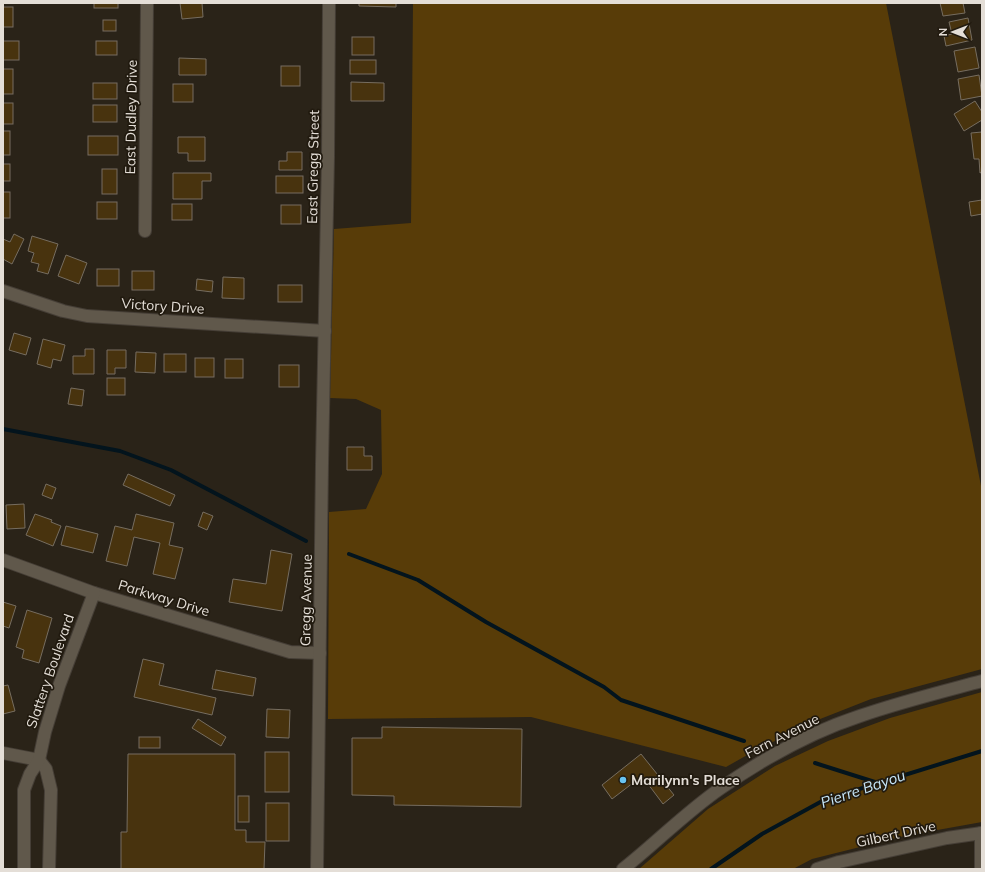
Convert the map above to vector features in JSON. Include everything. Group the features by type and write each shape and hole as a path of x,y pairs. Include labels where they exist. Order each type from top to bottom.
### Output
{"street":[{"name":"East Dudley Drive","path":"145,231 147,3"},
{"name":"East Gregg Street","path":"325,332 329,3"},
{"name":"Victory Drive","path":"3,291 63,311 87,316 325,332"},
{"name":"Gregg Avenue","path":"317,869 325,332"},
{"name":"Parkway Drive","path":"3,560 94,593 290,652 320,653"},
{"name":"Slattery Boulevard","path":"24,869 24,790 30,774 39,760 45,732 59,686 94,593"},
{"name":"Fern Avenue","path":"623,869 699,804 720,788 765,760 812,736 859,716 982,681"},
{"path":"3,753 39,760 46,769 51,790 49,869"},
{"path":"981,833 981,869"},
{"name":"Gilbert Drive","path":"817,869 839,862 947,838 981,833"}],"shaded area":[{"path":"413,3 886,3 982,491 982,669 871,699 810,723 726,767 531,717 328,719 329,512 366,509 382,474 381,410 356,399 330,398 334,229 411,223"},
{"path":"982,692 982,822 904,836 812,859 793,869 639,869 708,809 775,766 828,741 890,718"}],"building":[{"path":"94,3 118,3 118,8 94,8"},
{"path":"180,3 202,3 203,17 182,19"},
{"path":"359,3 396,3 396,7 359,6"},
{"path":"940,3 963,3 965,13 943,16"},
{"path":"3,7 13,7 13,27 3,27"},
{"path":"968,18 972,40 946,46 944,36 952,34 949,22"},
{"path":"103,20 116,20 116,31 103,31"},
{"path":"352,37 374,37 374,55 352,55"},
{"path":"3,41 19,41 19,60 3,60"},
{"path":"96,41 117,41 117,55 96,55"},
{"path":"975,47 979,68 958,72 954,51"},
{"path":"179,58 206,59 206,75 179,75"},
{"path":"350,60 376,60 376,74 350,74"},
{"path":"281,66 300,66 300,86 281,86"},
{"path":"3,69 13,69 13,94 3,94"},
{"path":"979,75 982,96 961,100 958,79"},
{"path":"351,82 384,83 384,101 351,101"},
{"path":"93,83 117,83 117,99 93,99"},
{"path":"173,84 193,84 193,102 173,102"},
{"path":"975,101 982,112 982,120 964,131 954,114"},
{"path":"3,103 13,103 13,124 3,124"},
{"path":"93,105 117,105 117,122 93,122"},
{"path":"3,131 10,131 10,155 3,155"},
{"path":"982,132 982,172 980,173 979,159 974,159 971,133"},
{"path":"88,136 118,136 118,155 88,155"},
{"path":"178,137 205,137 205,161 188,161 188,153 178,153"},
{"path":"287,152 302,152 302,170 279,170 279,161 287,161"},
{"path":"3,164 10,164 10,181 3,181"},
{"path":"102,169 117,169 117,194 102,194"},
{"path":"173,173 211,173 211,181 202,181 202,199 173,199"},
{"path":"276,176 303,176 303,193 276,193"},
{"path":"3,192 10,192 10,218 3,218"},
{"path":"982,200 982,214 971,216 969,202"},
{"path":"97,202 117,202 117,219 97,219"},
{"path":"172,204 192,204 192,220 172,220"},
{"path":"281,205 301,205 301,224 281,224"},
{"path":"14,234 24,239 12,264 3,259 3,239 10,242"},
{"path":"32,236 58,244 48,274 37,271 39,264 31,262 34,253 28,251"},
{"path":"66,255 87,263 79,284 58,276"},
{"path":"97,269 119,269 119,286 97,286"},
{"path":"132,271 154,271 154,290 132,290"},
{"path":"223,277 244,278 244,299 222,298"},
{"path":"197,279 213,281 212,292 196,290"},
{"path":"278,285 302,285 302,302 278,302"},
{"path":"14,333 31,338 26,355 9,350"},
{"path":"43,339 65,345 61,361 53,359 51,368 37,364"},
{"path":"85,349 94,349 94,374 73,374 73,356 85,356"},
{"path":"107,350 126,350 126,368 115,368 115,374 107,374"},
{"path":"136,352 156,353 155,373 135,372"},
{"path":"164,354 186,354 186,372 164,372"},
{"path":"195,358 214,358 214,377 195,377"},
{"path":"225,359 243,359 243,378 225,378"},
{"path":"279,365 299,365 299,387 279,387"},
{"path":"107,378 125,378 125,395 107,395"},
{"path":"71,388 84,390 82,406 68,404"},
{"path":"347,447 364,447 364,456 372,456 372,470 347,470"},
{"path":"128,474 175,495 170,506 123,485"},
{"path":"46,484 56,488 52,499 42,495"},
{"path":"24,504 25,528 7,529 6,505"},
{"path":"203,512 213,516 207,530 198,526"},
{"path":"35,514 52,520 51,522 61,526 53,546 26,535"},
{"path":"136,514 174,523 169,545 183,548 175,579 153,574 160,543 134,537 127,566 106,561 115,526 132,530"},
{"path":"66,526 98,534 93,553 61,545"},
{"path":"271,550 292,554 282,611 229,602 233,579 266,584"},
{"path":"3,602 16,606 9,628 3,626"},
{"path":"27,610 52,618 39,663 22,658 24,650 16,647"},
{"path":"143,659 164,664 159,685 216,698 212,715 134,697"},
{"path":"216,670 256,678 253,696 212,689"},
{"path":"8,685 15,711 3,714 3,686"},
{"path":"267,709 290,710 289,738 266,737"},
{"path":"198,719 226,737 221,746 192,728"},
{"path":"382,727 522,729 521,807 394,805 394,796 352,795 352,738 382,738"},
{"path":"139,737 160,737 160,748 139,748"},
{"path":"265,752 289,752 289,792 265,792"},
{"path":"128,754 235,754 235,830 246,830 246,842 265,842 264,869 121,869 121,832 127,832"},
{"name":"Marilynn's Place","path":"641,754 674,795 663,804 642,776 612,799 602,785"},
{"path":"238,796 249,796 249,822 238,822"},
{"path":"266,803 289,803 289,841 266,841"}],"waterway":[{"path":"3,429 120,451 171,470 306,541"},
{"path":"349,554 418,580 486,622 604,687 621,700 744,741"},
{"name":"Pierre Bayou","path":"711,869 762,834 824,800 982,751"},
{"path":"815,763 878,783"}],"place":[{"name":"Marilynn's Place","path":"623,780"}]}
